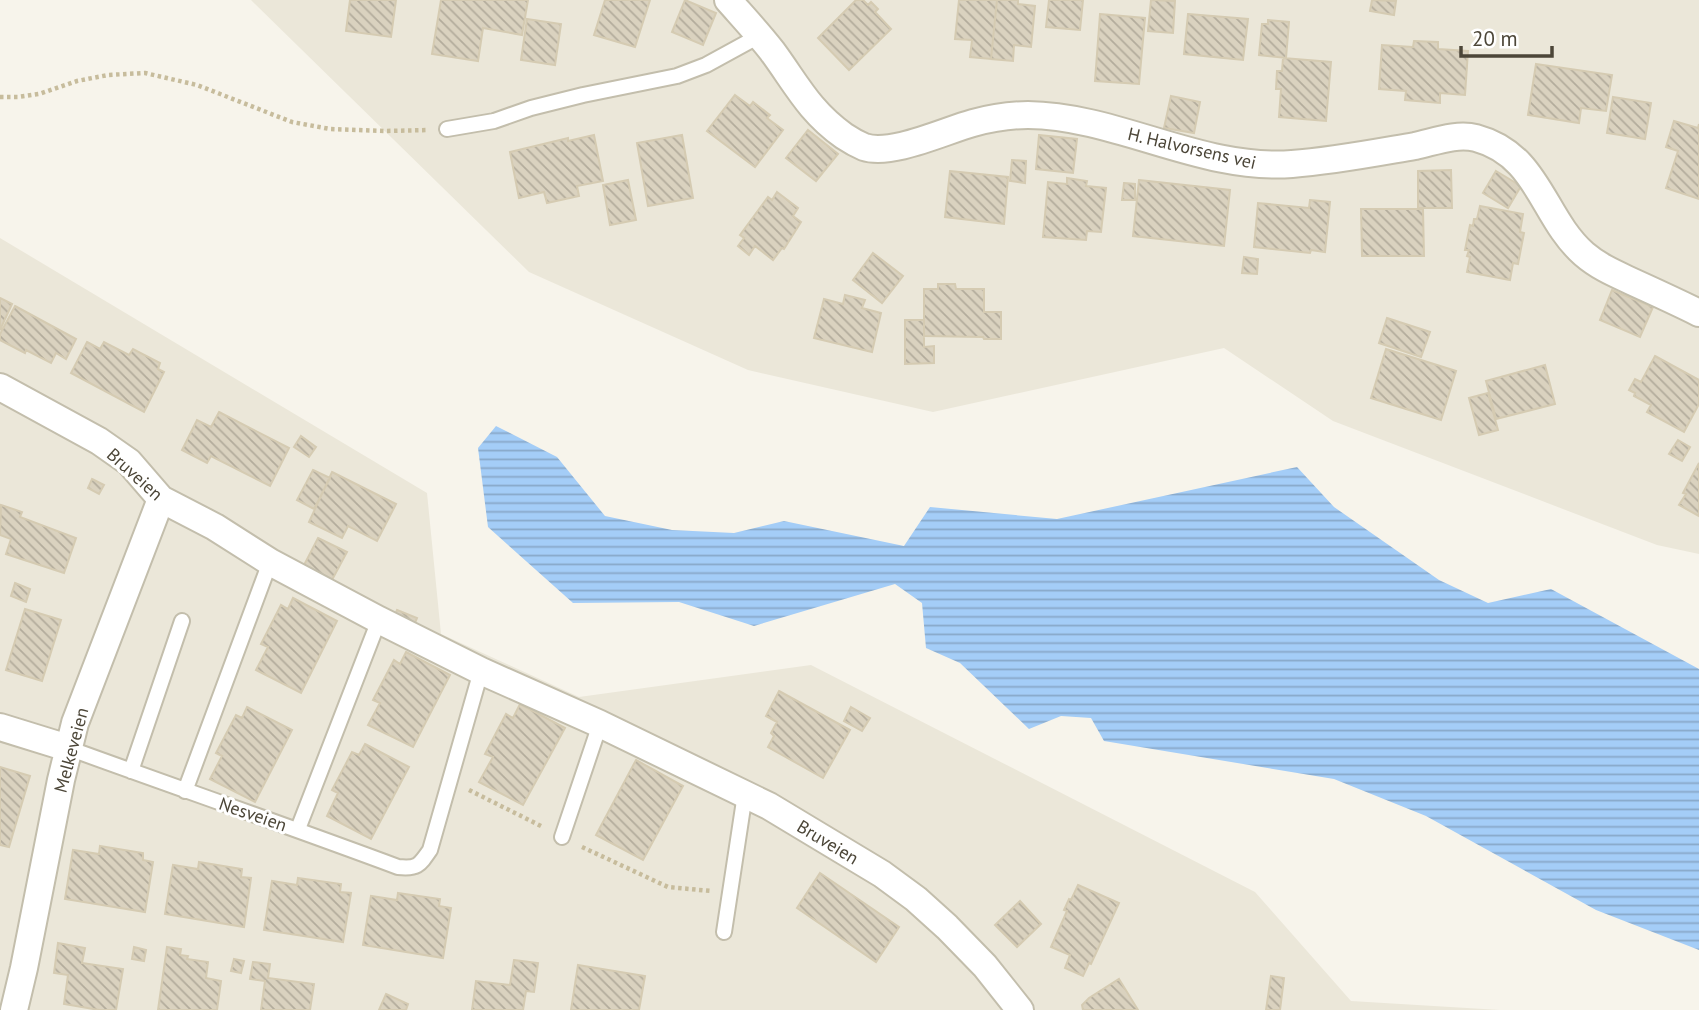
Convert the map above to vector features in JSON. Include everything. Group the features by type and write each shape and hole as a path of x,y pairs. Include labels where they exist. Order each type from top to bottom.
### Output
{"street":[{"name":"H. Halvorsens vei","path":"728,0 827,124 866,148 896,148 974,122 1026,115 1057,116 1231,160 1272,165 1318,162 1452,138 1472,137 1488,142 1510,155 1528,171 1569,238 1597,265 1699,313"},
{"name":"Bruveien","path":"0,387 109,448 129,462 161,499 215,527 270,562 481,671 600,724 769,806 882,874 916,899 947,927 985,966 1020,1010"},
{"name":"Melkeveien","path":"14,1010 75,723 161,499"},
{"name":"Nesveien","path":"0,727 68,748"}],"lane":[{"path":"447,129 494,121 531,108 677,76 706,65 759,36"},
{"path":"185,791 270,562"},
{"path":"298,829 379,620"},
{"path":"131,771 182,621"},
{"path":"450,780 481,671"},
{"path":"562,837 600,724"},
{"name":"Nesveien","path":"68,748 398,867 411,868 421,864 430,850 450,780"},
{"path":"724,932 745,794"}],"path":[{"path":"0,97 39,94 77,80 145,73 197,85 292,122 330,129 371,131 447,129"},
{"path":"450,780 668,887 730,894"}],"shaded area":[{"path":"251,0 1699,0 1699,554 1657,545 1333,421 1224,348 933,412 748,370 529,272"},
{"path":"0,238 427,493 441,634 579,697 811,665 1255,892 1351,1001 1500,1010 0,1010"}],"water":[{"path":"496,426 557,457 605,516 672,530 734,533 784,521 904,546 930,507 1057,519 1297,467 1334,507 1439,580 1488,603 1551,589 1699,669 1699,950 1596,910 1426,816 1334,779 1104,741 1091,718 1061,716 1029,729 960,663 926,648 922,603 895,584 754,626 679,602 573,603 488,527 478,448"}],"building":[{"path":"350,0 396,0 391,37 346,31"},
{"path":"441,0 528,0 522,35 483,28 478,61 432,54"},
{"path":"605,0 650,0 635,47 594,35"},
{"path":"685,0 716,13 703,45 672,32"},
{"path":"856,0 863,0 868,5 871,2 878,9 875,12 891,29 849,70 818,38"},
{"path":"959,0 997,0 991,59 970,57 972,40 955,39"},
{"path":"997,0 1018,0 1018,4 1035,6 1031,47 1014,45 1013,61 991,59"},
{"path":"1049,0 1083,0 1080,30 1046,27"},
{"path":"1151,0 1175,1 1173,33 1148,31"},
{"path":"1372,0 1396,1 1394,15 1370,11"},
{"path":"1100,14 1145,18 1139,84 1095,81"},
{"path":"1188,14 1248,19 1243,60 1184,54"},
{"path":"527,19 561,24 555,65 521,60"},
{"path":"1268,20 1289,22 1286,58 1259,55 1262,24 1268,24"},
{"path":"1414,41 1438,42 1438,49 1468,51 1465,95 1440,93 1440,103 1405,100 1406,91 1379,89 1382,45 1413,47"},
{"path":"1283,58 1331,62 1326,121 1279,117 1281,89 1276,89 1277,71 1282,71"},
{"path":"1536,64 1612,75 1606,111 1581,108 1579,123 1528,115"},
{"path":"735,95 750,106 753,102 770,115 767,118 783,130 755,167 707,131"},
{"path":"1171,96 1200,102 1194,133 1164,128"},
{"path":"1613,97 1651,103 1645,139 1607,133"},
{"path":"1674,121 1698,128 1699,124 1699,199 1666,188 1678,151 1666,147"},
{"path":"808,130 838,154 816,181 786,158"},
{"path":"594,135 603,181 577,186 579,196 547,203 544,192 519,198 510,152 568,138 568,141"},
{"path":"682,135 693,198 648,206 637,143"},
{"path":"1039,135 1077,139 1073,173 1036,169"},
{"path":"1012,160 1026,161 1025,183 1010,181"},
{"path":"1451,170 1452,208 1418,208 1418,171"},
{"path":"950,171 1008,177 1004,224 945,217"},
{"path":"1496,171 1521,186 1508,208 1483,193"},
{"path":"1067,178 1087,181 1086,186 1106,188 1101,232 1087,231 1086,240 1043,237 1048,182 1067,184"},
{"path":"628,180 636,220 610,225 603,185"},
{"path":"1139,180 1230,190 1224,246 1133,236"},
{"path":"1124,183 1135,184 1135,200 1122,200"},
{"path":"777,192 798,208 793,216 801,222 784,249 782,248 773,260 755,246 749,255 738,246 744,238 740,235 768,197 772,200"},
{"path":"1310,200 1330,202 1325,252 1254,247 1258,203 1309,208"},
{"path":"1480,206 1523,214 1520,232 1524,233 1518,264 1513,263 1510,280 1467,272 1470,257 1467,256 1469,250 1465,250 1470,225 1473,226 1474,219 1477,219"},
{"path":"1361,209 1423,209 1424,256 1362,256"},
{"path":"873,253 903,276 882,303 853,280"},
{"path":"1244,257 1258,259 1257,274 1242,273"},
{"path":"938,284 955,284 956,289 984,289 984,312 1001,312 1001,339 924,336 924,289 938,289"},
{"path":"1612,290 1653,307 1640,337 1600,320"},
{"path":"845,295 865,300 862,308 881,313 872,352 814,338 824,299 843,304"},
{"path":"0,298 12,304 0,330"},
{"path":"15,306 76,339 66,359 56,353 51,363 0,340 0,334"},
{"path":"1387,318 1430,332 1421,357 1379,343"},
{"path":"905,320 924,320 924,347 934,346 934,363 905,364"},
{"path":"87,342 100,349 104,342 129,355 133,349 160,363 158,369 164,372 144,412 71,373"},
{"path":"1386,349 1456,371 1441,420 1371,398"},
{"path":"1655,356 1699,380 1699,404 1684,432 1647,412 1651,405 1634,396 1635,393 1629,390 1635,379 1641,382"},
{"path":"1545,365 1555,404 1496,419 1486,381"},
{"path":"1488,393 1498,430 1479,435 1469,398"},
{"path":"219,412 289,448 270,486 211,456 207,463 182,450 197,420 211,427"},
{"path":"301,436 316,447 309,457 294,447"},
{"path":"1678,440 1690,447 1682,461 1669,454"},
{"path":"1699,463 1699,516 1679,505"},
{"path":"313,470 330,478 314,509 297,500"},
{"path":"332,472 396,504 377,541 348,526 342,538 309,522"},
{"path":"92,479 104,485 99,494 88,488"},
{"path":"1,505 22,512 20,517 76,538 64,573 6,554 11,539 0,535"},
{"path":"318,538 347,552 332,580 304,565"},
{"path":"15,583 30,589 26,602 11,596"},
{"path":"293,598 337,621 301,693 256,670 268,647 261,644 281,605 288,609"},
{"path":"25,609 61,620 42,681 6,670"},
{"path":"397,610 417,618 412,630 392,622"},
{"path":"406,652 450,675 413,747 368,725 380,703 373,700 394,660 400,664"},
{"path":"779,691 850,730 823,778 768,747 777,722 766,716"},
{"path":"520,704 565,728 523,805 479,782 493,757 485,754 506,714 513,718"},
{"path":"247,707 292,730 255,802 210,779 222,756 216,753 236,715 242,718"},
{"path":"851,707 870,718 862,731 844,721"},
{"path":"365,744 409,767 371,839 327,816 338,793 332,790 352,752 359,755"},
{"path":"636,760 683,786 643,860 596,835"},
{"path":"0,767 30,776 9,847 0,845"},
{"path":"100,846 143,853 143,860 153,862 145,912 65,899 73,850 99,854"},
{"path":"199,862 242,869 241,877 251,878 244,927 165,914 173,865 198,869"},
{"path":"820,873 899,927 876,962 797,908"},
{"path":"298,878 341,884 340,892 351,893 343,942 264,930 272,881 297,885"},
{"path":"1078,885 1119,903 1083,976 1065,968 1070,955 1051,947 1067,911 1064,910"},
{"path":"398,893 440,899 439,906 451,908 443,958 363,945 371,896 397,900"},
{"path":"1020,901 1041,924 1017,947 995,925"},
{"path":"58,943 85,948 82,963 123,969 116,1010 64,1004 68,975 54,973"},
{"path":"134,947 146,950 144,961 132,959"},
{"path":"167,947 181,949 180,955 188,956 187,959 208,962 206,978 221,981 217,1010 158,1010"},
{"path":"234,959 244,961 241,973 231,971"},
{"path":"514,960 538,963 534,992 526,991 523,1010 472,1010 476,981 510,985"},
{"path":"253,962 270,964 268,978 314,984 310,1010 261,1010 265,981 250,979"},
{"path":"578,965 645,976 639,1010 571,1010"},
{"path":"1271,976 1284,978 1280,1010 1266,1010"},
{"path":"1119,979 1138,1010 1083,1010 1082,1005 1089,998"},
{"path":"386,994 408,1004 406,1010 379,1010"}]}
